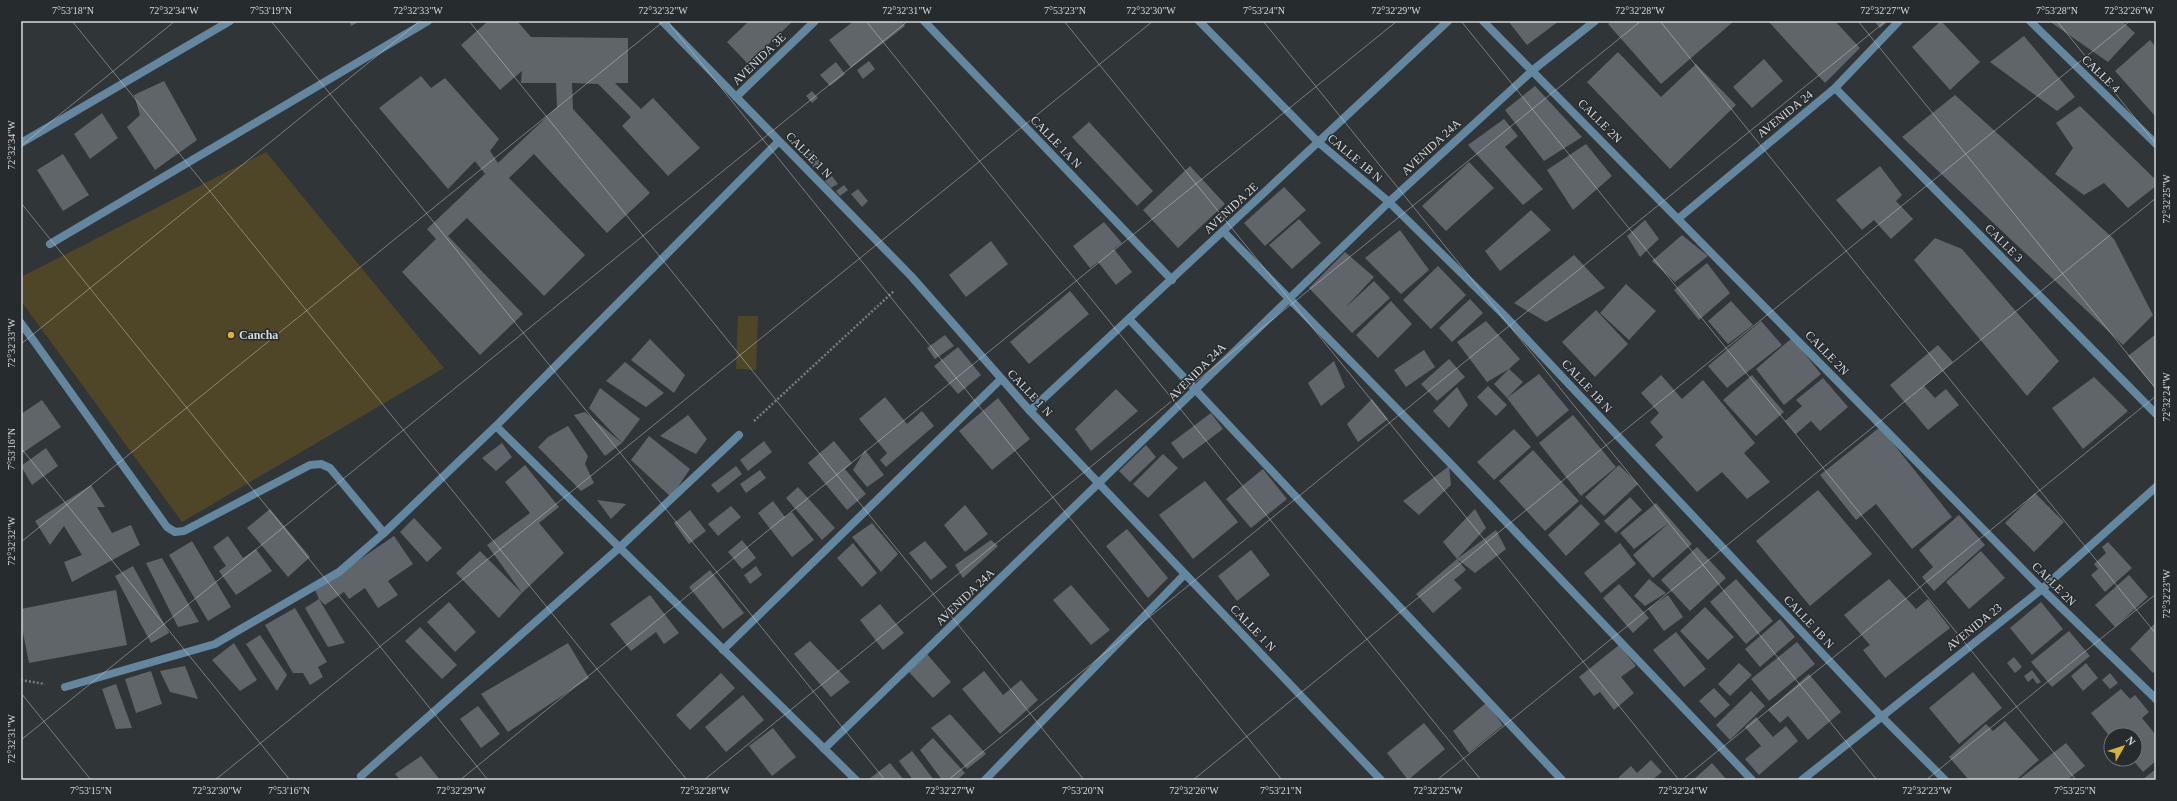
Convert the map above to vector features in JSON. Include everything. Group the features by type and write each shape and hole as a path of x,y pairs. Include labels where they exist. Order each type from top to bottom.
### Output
{"street":[{"path":"21,143 230,21"},
{"path":"50,244 428,21"},
{"name":"CALLE 1 N","path":"662,21 778,142 911,276 1030,411 1381,780"},
{"name":"AVENIDA 3E","path":"736,97 816,21"},
{"name":"CALLE 1A N","path":"924,21 1172,280"},
{"name":"CALLE 1B N","path":"1199,21 1318,142 1389,202 1503,314 1882,717 1945,780"},
{"name":"AVENIDA 2E","path":"1030,411 1448,21"},
{"name":"CALLE 2N","path":"1483,21 1533,70 2042,589 2156,699"},
{"name":"AVENIDA 24A","path":"824,749 1100,484 1288,298 1389,202 1533,70 1595,21"},
{"name":"AVENIDA 24","path":"1678,218 1835,88 1900,21"},
{"name":"CALLE 4","path":"2030,21 2156,144"},
{"name":"CALLE 3","path":"1835,88 2156,414"},
{"path":"65,687 215,644 339,572 384,533 496,426 778,142"},
{"path":"1223,232 1448,461 1752,780"},
{"path":"1129,319 1562,780"},
{"path":"21,323 167,527 175,532 184,531 310,466 321,464 330,468 384,533"},
{"path":"723,650 1001,379"},
{"path":"496,426 856,780"},
{"path":"360,776 619,548 739,435"},
{"name":"AVENIDA 23","path":"1802,780 2042,589 2156,487"},
{"path":"985,780 1185,574"}],"path":[{"path":"739,435 911,276"},
{"path":"21,680 26,681"}],"shaded area":[{"name":"Cancha","path":"266,152 444,368 182,522 21,301 21,277"},
{"path":"738,316 758,316 756,370 736,369"}],"building":[{"path":"349,21 360,21 351,26"},
{"path":"488,21 517,21 531,37 628,38 628,83 615,83 641,109 653,98 700,148 668,176 622,126 631,117 598,84 572,83 573,109 650,193 607,233 534,154 509,178 585,255 544,296 467,218 448,236 523,314 480,355 402,272 436,239 427,229 485,174 475,161 448,189 379,108 421,76 431,88 445,78 499,139 490,151 498,163 557,107 556,83 521,83 522,71 500,90 461,45"},
{"path":"749,21 793,21 748,64 727,42"},
{"path":"854,21 902,21 905,26 851,68 829,40"},
{"path":"1508,21 1559,21 1527,45"},
{"path":"1611,21 1734,21 1661,84 1608,24"},
{"path":"1768,21 1835,21 1860,48 1825,83"},
{"path":"1874,21 1888,21 1880,28"},
{"path":"1941,21 1980,62 1950,90 1912,47"},
{"path":"2049,21 2122,21 2135,33 2108,62"},
{"path":"2024,36 2075,97 2057,111 1990,62"},
{"path":"2150,40 2156,47 2156,117 2115,71"},
{"path":"1618,52 1661,97 1696,64 1736,105 1670,169 1587,82"},
{"path":"1764,59 1783,81 1752,108 1733,87"},
{"path":"869,61 875,69 863,79 857,70"},
{"path":"836,62 845,74 830,86 820,75"},
{"path":"164,81 197,140 155,170 127,127 140,115 134,95"},
{"path":"1535,86 1582,137 1544,161 1505,110"},
{"path":"812,91 818,98 812,103 806,96"},
{"path":"1955,95 2114,239 2153,315 2123,345 1902,137"},
{"path":"2080,106 2156,180 2156,186 2128,208 2104,183 2084,195 2055,174 2073,148 2056,123"},
{"path":"102,113 118,138 90,159 74,134"},
{"path":"1504,119 1518,136 1505,147 1543,189 1523,205 1468,145"},
{"path":"1089,122 1153,191 1137,206 1072,137"},
{"path":"1586,144 1612,176 1573,210 1547,170"},
{"path":"813,151 821,164 814,168 806,156"},
{"path":"63,154 89,195 63,211 37,170"},
{"path":"1469,162 1494,188 1446,231 1422,206"},
{"path":"1190,166 1225,204 1178,248 1143,210"},
{"path":"1880,166 1902,195 1896,201 1913,219 1891,239 1874,220 1862,230 1836,200"},
{"path":"832,176 838,184 831,188 825,181"},
{"path":"844,185 848,190 840,196 836,191"},
{"path":"1284,187 1306,210 1265,246 1244,223"},
{"path":"858,189 868,201 862,207 851,194"},
{"path":"1531,210 1551,230 1500,271 1485,251"},
{"path":"1299,219 1321,243 1292,269 1269,245"},
{"path":"1645,220 1659,239 1640,257 1627,236"},
{"path":"1104,222 1122,243 1114,249 1132,272 1116,285 1098,262 1090,268 1073,246"},
{"path":"1400,230 1429,270 1401,294 1365,258"},
{"path":"1682,235 1708,256 1675,282 1652,261"},
{"path":"1935,238 1962,249 2059,361 2027,396 1914,260"},
{"path":"991,241 1008,264 966,297 949,275"},
{"path":"1345,252 1374,277 1345,308 1374,281 1390,298 1352,333 1309,288"},
{"path":"1574,255 1605,288 1546,322 1514,303"},
{"path":"1707,263 1730,293 1699,320 1674,290"},
{"path":"1438,266 1466,295 1431,329 1403,300"},
{"path":"1626,284 1656,311 1629,340 1600,313"},
{"path":"1070,291 1089,314 1029,364 1010,342"},
{"path":"1470,299 1483,313 1452,342 1439,328"},
{"path":"1391,301 1412,324 1378,358 1356,335"},
{"path":"1731,301 1753,325 1728,344 1708,321"},
{"path":"1596,310 1628,344 1595,377 1562,342"},
{"path":"1486,321 1520,359 1509,369 1487,382 1457,342"},
{"path":"1761,321 1782,345 1727,388 1708,366"},
{"path":"2156,334 2156,389 2128,356"},
{"path":"945,335 954,346 935,359 927,348"},
{"path":"1792,338 1821,374 1784,405 1756,369"},
{"path":"650,339 685,375 674,393 631,360"},
{"path":"1938,345 1953,362 1924,386 1935,398 1946,389 1959,405 1928,430 1890,385"},
{"path":"958,347 981,375 958,394 934,366"},
{"path":"1424,350 1435,367 1406,387 1394,370"},
{"path":"1449,359 1465,377 1437,401 1421,384"},
{"path":"1334,361 1345,387 1321,406 1308,383"},
{"path":"625,362 664,393 646,407 606,381"},
{"path":"1509,369 1523,382 1507,398 1494,384"},
{"path":"1539,374 1569,410 1537,437 1507,398"},
{"path":"1661,375 1682,399 1703,380 1755,443 1744,453 1770,482 1747,499 1722,472 1697,492 1655,445 1663,437 1650,422 1659,413 1641,393"},
{"path":"1752,375 1784,412 1756,436 1723,400"},
{"path":"2094,377 2128,411 2083,449 2052,408"},
{"path":"1823,378 1848,407 1820,431 1811,421 1796,434 1785,421 1802,406 1796,400"},
{"path":"1488,386 1507,405 1496,416 1477,397"},
{"path":"1457,387 1468,405 1449,428 1433,411"},
{"path":"600,388 640,419 622,443 589,408"},
{"path":"1116,389 1138,411 1091,451 1075,429"},
{"path":"885,397 907,424 922,411 934,426 886,467 880,460 887,453 859,419"},
{"path":"998,398 1030,439 992,470 959,431"},
{"path":"1372,399 1388,419 1358,442 1347,424"},
{"path":"42,400 61,427 21,454 21,414"},
{"path":"585,412 622,443 605,456 574,415"},
{"path":"1211,413 1223,429 1183,459 1171,443"},
{"path":"688,415 707,439 696,454 660,436"},
{"path":"1573,415 1616,467 1581,496 1539,443"},
{"path":"568,426 588,456 585,464 594,483 581,491 538,447 548,437"},
{"path":"1880,427 1952,517 1912,549 1876,504 1856,520 1820,475"},
{"path":"1514,429 1531,447 1494,480 1477,462"},
{"path":"649,436 690,469 671,497 631,460"},
{"path":"764,441 772,452 748,471 740,460"},
{"path":"834,441 852,463 845,469 866,494 847,510 808,463"},
{"path":"502,443 512,457 496,471 482,458"},
{"path":"1146,445 1156,457 1130,482 1119,471"},
{"path":"46,448 58,466 32,485 21,466"},
{"path":"865,450 884,475 867,487 853,470"},
{"path":"1533,450 1579,501 1545,531 1499,481"},
{"path":"1163,454 1178,468 1148,498 1133,484"},
{"path":"525,465 559,507 539,523 564,553 522,593 487,545 530,513 505,482"},
{"path":"1619,465 1638,484 1604,516 1585,497"},
{"path":"736,466 742,474 718,493 711,485"},
{"path":"1449,466 1451,485 1419,515 1403,501"},
{"path":"1263,469 1287,499 1251,528 1226,499"},
{"path":"760,470 766,478 746,493 740,484"},
{"path":"1205,481 1238,522 1193,559 1159,515"},
{"path":"91,485 105,507 97,507 112,533 131,525 140,545 72,582 64,562 82,555 64,526 50,545 35,521"},
{"path":"798,487 835,528 822,540 786,498"},
{"path":"1818,490 1872,554 1810,606 1756,541"},
{"path":"2035,493 2064,522 2034,552 2005,523"},
{"path":"1630,497 1642,510 1616,533 1604,521"},
{"path":"597,500 626,504 611,519"},
{"path":"773,501 785,517 792,512 814,540 792,557 758,513"},
{"path":"1656,503 1692,544 1653,578 1633,555 1670,522 1634,549 1620,533"},
{"path":"1581,504 1600,524 1566,556 1548,535"},
{"path":"965,505 988,534 965,552 944,525"},
{"path":"731,506 741,517 718,536 708,524"},
{"path":"270,509 310,557 288,577 247,528"},
{"path":"1475,509 1486,528 1457,559 1443,542"},
{"path":"690,510 706,531 689,544 674,523"},
{"path":"1959,515 1985,545 1934,591 1922,577 1933,567 1919,550"},
{"path":"414,518 442,548 427,562 400,532"},
{"path":"872,523 898,554 881,572 852,537"},
{"path":"1127,529 1168,578 1148,598 1106,546"},
{"path":"1496,530 1506,549 1475,573 1457,559"},
{"path":"228,536 243,558 256,549 272,571 236,595 219,571 226,566 213,547"},
{"path":"394,536 413,564 388,581 398,595 378,608 365,588 349,599 344,592 325,605 319,599 315,590"},
{"path":"742,540 756,558 742,569 728,552"},
{"path":"991,540 998,546 963,578 955,565"},
{"path":"192,541 231,607 208,621 169,555"},
{"path":"925,541 947,567 931,580 909,553"},
{"path":"2108,542 2132,568 2105,592 2091,575 2098,569 2094,564 2106,553 2102,547"},
{"path":"853,543 877,573 862,587 837,558"},
{"path":"1620,543 1636,564 1601,593 1584,573"},
{"path":"1697,547 1726,578 1690,611 1661,580"},
{"path":"1251,550 1270,575 1237,601 1218,576"},
{"path":"480,551 522,593 499,618 456,573"},
{"path":"1981,551 2005,578 1969,609 1946,582"},
{"path":"162,558 199,622 178,627 146,563"},
{"path":"1457,559 1466,570 1454,580 1462,588 1433,613 1416,594"},
{"path":"133,566 169,633 151,643 115,576"},
{"path":"756,566 762,575 750,584 744,575"},
{"path":"710,570 744,613 723,629 689,587"},
{"path":"2129,575 2148,597 2115,627 2095,605"},
{"path":"1649,579 1666,593 1645,606 1634,596"},
{"path":"1736,579 1773,621 1746,644 1710,602"},
{"path":"1889,579 1916,609 1928,599 1950,628 1885,678 1863,650 1870,645 1844,615"},
{"path":"1619,584 1649,618 1633,633 1603,598"},
{"path":"1071,585 1110,630 1091,645 1053,600"},
{"path":"116,590 127,645 29,663 21,623 21,609"},
{"path":"650,595 679,633 664,644 656,632 631,651 610,624"},
{"path":"1668,595 1683,617 1664,631 1648,609"},
{"path":"319,599 345,643 328,647 305,608"},
{"path":"449,602 476,632 455,652 427,622"},
{"path":"2041,602 2063,629 2032,655 2010,628"},
{"path":"880,604 904,633 883,650 860,620"},
{"path":"1705,607 1734,637 1708,660 1680,631"},
{"path":"295,608 327,662 318,667 323,677 310,685 303,673 293,673 265,625"},
{"path":"1780,619 1795,637 1760,667 1745,649"},
{"path":"2156,622 2156,670 2153,673 2130,649"},
{"path":"420,627 457,665 442,679 405,641"},
{"path":"2069,631 2090,656 2052,687 2031,662"},
{"path":"1676,632 1706,669 1684,687 1653,650"},
{"path":"260,635 287,675 277,691 246,644"},
{"path":"810,641 850,682 831,697 794,654"},
{"path":"1797,642 1815,664 1769,701 1751,679"},
{"path":"234,643 257,680 240,691 212,660"},
{"path":"568,643 589,678 508,732 481,694"},
{"path":"1619,645 1636,666 1621,677 1634,693 1614,710 1600,692 1594,696 1579,677"},
{"path":"927,654 951,682 933,698 908,671"},
{"path":"2014,657 2022,667 2015,673 2007,663"},
{"path":"1739,663 1752,675 1730,696 1718,684"},
{"path":"2086,663 2098,678 2083,691 2071,676"},
{"path":"185,666 198,699 170,692 160,671"},
{"path":"2032,670 2041,682 2037,684 2033,678 2028,682 2024,676"},
{"path":"151,671 162,704 136,713 125,679"},
{"path":"984,671 1003,695 1021,680 1038,700 1000,734 962,689"},
{"path":"1973,672 2002,708 1959,744 1929,708"},
{"path":"721,673 735,688 690,730 676,715"},
{"path":"2110,673 2118,683 2110,689 2102,680"},
{"path":"1809,674 1841,712 1808,740 1788,716 1780,723 1768,710"},
{"path":"116,684 132,728 116,729 102,689"},
{"path":"1714,688 1730,705 1715,718 1699,701"},
{"path":"2121,689 2130,699 2135,695 2149,712 2142,718 2156,735 2156,761 2143,772 2139,767 2143,767 2143,727 2103,728 2091,713"},
{"path":"1751,691 1765,706 1730,740 1716,725"},
{"path":"743,695 764,720 726,752 705,727"},
{"path":"1486,703 1503,725 1469,753 1453,731"},
{"path":"478,706 500,734 481,748 460,719"},
{"path":"950,714 986,754 967,769 931,728"},
{"path":"1756,717 1773,737 1786,726 1798,741 1759,775 1745,759 1761,746 1745,727"},
{"path":"2005,721 2039,760 2016,780 1969,780 1949,757 1986,724 1993,731"},
{"path":"1424,723 1445,749 1408,780 1387,753"},
{"path":"773,728 796,757 772,776 749,746"},
{"path":"933,738 965,773 957,780 942,780 920,750"},
{"path":"2066,743 2085,766 2067,780 2018,780"},
{"path":"912,751 934,780 913,780 899,761"},
{"path":"421,756 440,780 400,780 395,774"},
{"path":"1651,760 1662,772 1652,780 1620,780 1618,778 1631,766 1637,773"},
{"path":"890,763 904,780 869,779"},
{"path":"1712,763 1727,780 1693,780"},
{"path":"2156,769 2156,780 2142,780"}],"place":[{"name":"Cancha","path":"231,335"}]}
